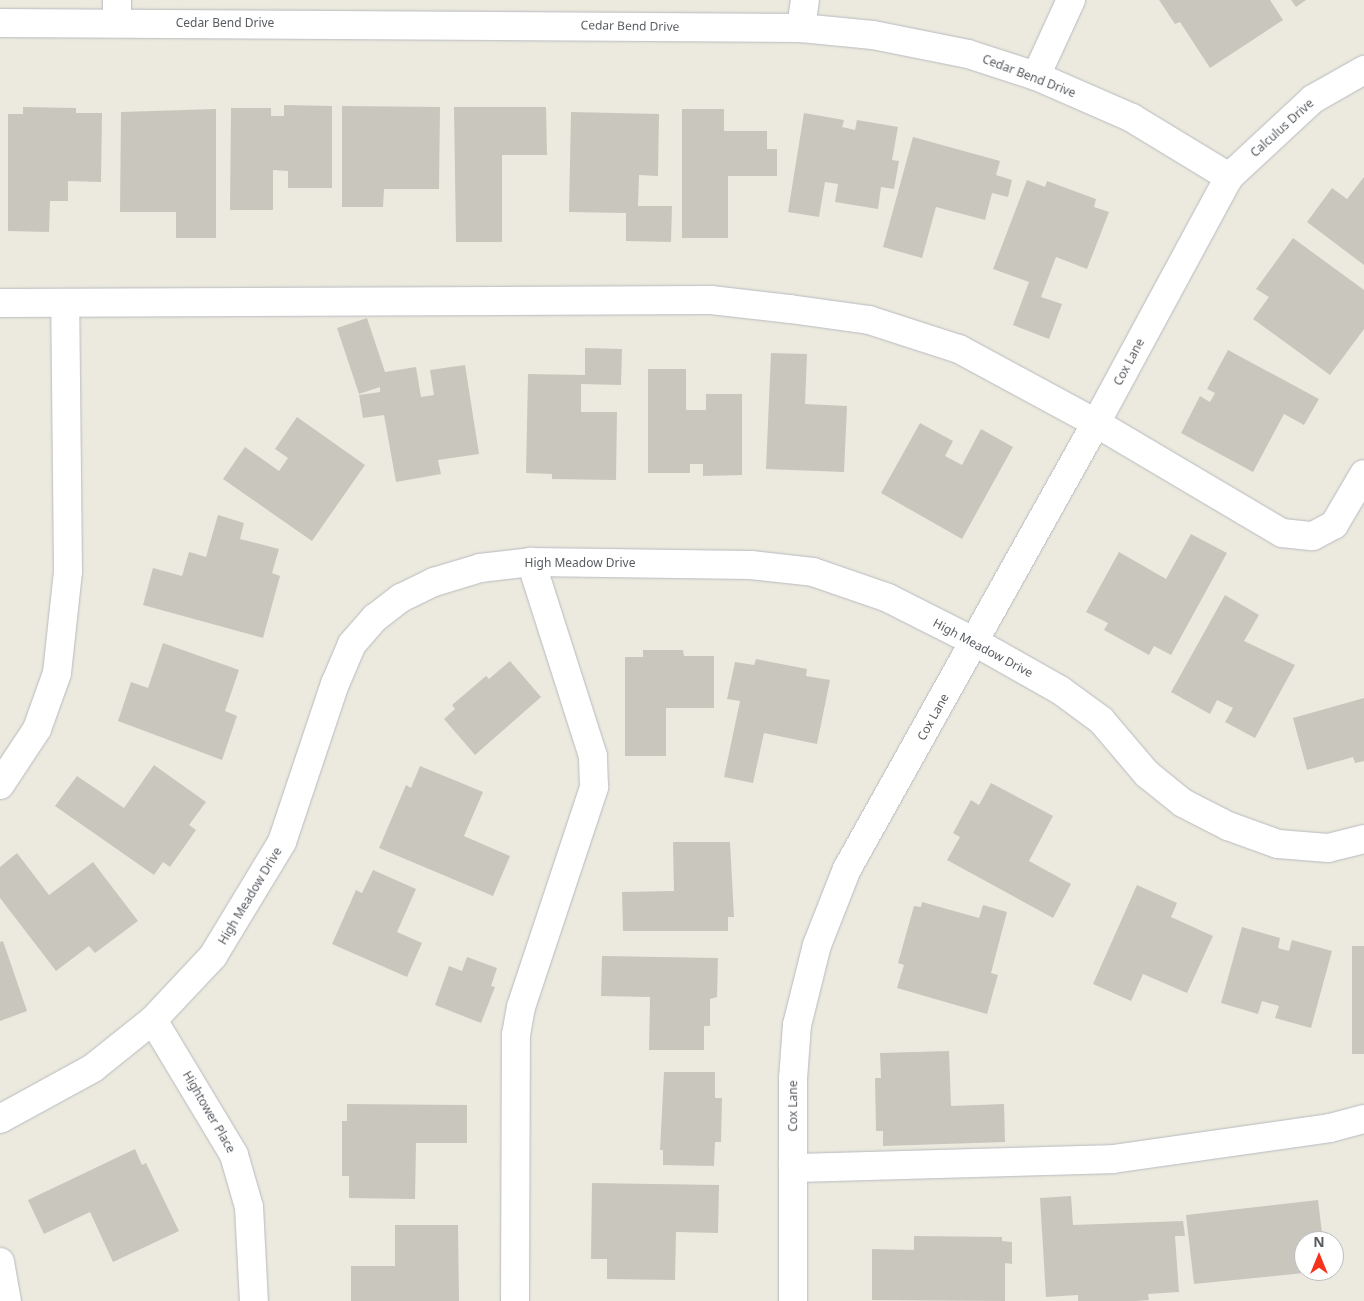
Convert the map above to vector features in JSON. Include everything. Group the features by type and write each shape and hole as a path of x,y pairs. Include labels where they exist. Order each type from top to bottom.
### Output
{"street":[{"path":"801,28 805,0"},
{"path":"1036,76 1071,0"},
{"name":"Cedar Bend Drive","path":"0,23 117,12 351,12 801,28 873,35 968,54 1036,76 1132,118 1229,177"},
{"name":"Calculus Drive","path":"1229,177 1313,99 1364,70"},
{"name":"Cox Lane","path":"793,1301 793,1168 797,1025 817,945 847,868 975,642 1229,177"},
{"path":"0,303 711,300 790,308 869,320 959,349 1096,423 1282,533 1313,536 1334,525 1364,474"},
{"path":"0,784 37,729 57,673 68,570 65,303"},
{"path":"514,1301 516,1035 520,1007 594,787 593,756 531,562"},
{"name":"High Meadow Drive","path":"0,1120 93,1068 153,1020 213,956 282,842 332,692 352,644 374,618 401,598 434,582 480,568 531,562 751,565 813,572 888,598 975,642 1060,690 1101,720 1147,774 1183,804 1220,822 1278,844 1328,848 1364,839"},
{"name":"Hightower Place","path":"153,1020 234,1155 249,1207 254,1301"},
{"path":"793,1168 1113,1159 1330,1128 1364,1119"},
{"path":"0,1262 6,1301"}],"building":[{"path":"1159,0 1270,0 1283,20 1210,68 1180,22 1175,24"},
{"path":"1291,0 1306,0 1296,7"},
{"path":"284,105 332,106 332,188 288,188 288,171 273,170 273,210 230,210 231,108 271,108 271,116 284,116"},
{"path":"342,106 440,107 439,189 384,189 383,207 342,207"},
{"path":"23,107 76,108 76,113 102,113 101,182 68,181 68,201 50,201 49,232 8,231 8,114 23,114"},
{"path":"454,107 546,107 547,155 502,155 502,242 456,242"},
{"path":"216,109 216,238 176,238 176,212 120,212 121,112"},
{"path":"682,109 724,109 724,131 767,131 767,149 777,149 777,176 728,176 728,238 682,238"},
{"path":"571,112 659,114 658,176 639,175 638,206 672,206 671,242 626,241 626,213 569,212"},
{"path":"804,113 844,120 842,127 855,130 857,120 898,127 892,160 899,161 894,189 881,187 878,209 835,202 838,184 825,182 819,217 788,212"},
{"path":"913,137 1000,161 996,175 1012,180 1008,197 992,193 985,220 936,207 922,258 883,247"},
{"path":"1364,177 1364,265 1307,222 1332,188 1347,199"},
{"path":"1027,180 1045,187 1047,181 1096,199 1094,207 1109,212 1087,269 1056,257 1041,297 1062,304 1049,339 1013,325 1029,282 993,269"},
{"path":"1293,238 1364,290 1364,329 1330,375 1253,319 1269,297 1256,289"},
{"path":"367,318 385,372 416,367 421,397 434,395 430,370 465,365 479,454 438,460 441,474 396,482 384,415 363,418 359,395 380,392 380,387 359,394 337,328"},
{"path":"585,348 622,349 621,385 581,384 581,412 617,412 616,480 552,479 552,474 526,473 528,374 585,375"},
{"path":"1228,350 1319,399 1304,425 1284,414 1253,472 1181,433 1200,396 1210,402 1215,393 1207,389"},
{"path":"771,353 807,354 805,404 847,406 844,472 766,469"},
{"path":"648,369 686,369 686,410 706,410 706,394 742,394 742,475 703,476 703,464 690,464 690,473 648,473"},
{"path":"297,417 365,465 312,541 223,479 245,447 279,471 288,458 275,449"},
{"path":"920,423 953,441 945,456 962,465 981,429 1013,447 962,539 881,493"},
{"path":"218,515 244,523 240,539 279,549 272,573 280,576 263,638 143,605 153,568 182,576 189,552 206,557"},
{"path":"1191,534 1227,553 1171,655 1154,646 1149,655 1104,630 1108,623 1086,612 1119,552 1166,579"},
{"path":"1225,595 1259,615 1244,641 1295,665 1255,738 1225,722 1233,708 1217,700 1210,714 1171,692"},
{"path":"163,643 239,670 225,711 237,716 222,760 118,721 131,682 148,688"},
{"path":"643,650 683,650 684,656 714,656 714,708 666,708 666,756 625,756 625,657 643,657"},
{"path":"756,659 807,669 806,676 830,680 817,744 764,733 753,783 724,777 740,701 727,699 735,662 754,665"},
{"path":"510,661 541,697 475,755 444,719 455,709 452,705 486,676 489,679"},
{"path":"1364,698 1364,761 1355,763 1353,757 1307,770 1293,718"},
{"path":"154,765 206,802 189,825 196,830 170,867 163,862 154,875 55,806 77,776 124,808"},
{"path":"420,766 483,792 464,836 510,856 493,896 379,848 406,785 411,788"},
{"path":"991,783 1053,816 1029,861 1071,884 1053,918 947,860 960,837 953,833 971,800 979,805"},
{"path":"673,842 730,842 734,917 728,917 728,931 623,931 622,892 674,891"},
{"path":"17,853 49,895 93,862 138,921 95,953 89,946 56,971 0,898 0,867"},
{"path":"373,870 416,889 397,932 422,943 407,977 332,944 356,890 362,893"},
{"path":"1137,885 1177,903 1171,917 1213,936 1187,993 1143,974 1131,1001 1093,984"},
{"path":"922,902 979,918 983,905 1007,912 991,973 998,975 987,1014 897,988 904,965 898,963 914,906 921,907"},
{"path":"1242,927 1280,938 1278,948 1289,951 1292,940 1332,951 1311,1028 1275,1018 1279,1006 1262,1001 1258,1014 1221,1003"},
{"path":"3,941 27,1011 0,1021 0,942"},
{"path":"1352,946 1364,946 1364,1054 1352,1054"},
{"path":"602,956 718,958 717,997 710,999 710,1026 704,1026 704,1050 649,1050 650,997 601,996"},
{"path":"467,957 497,968 491,986 495,987 481,1023 435,1005 449,966 462,971"},
{"path":"949,1051 951,1106 1004,1104 1005,1142 883,1146 883,1131 876,1131 875,1078 881,1078 880,1053"},
{"path":"664,1072 715,1072 715,1098 722,1098 721,1142 715,1142 714,1166 663,1165 663,1150 660,1150"},
{"path":"347,1104 467,1105 467,1143 416,1143 415,1199 349,1198 349,1176 342,1176 342,1121 347,1121"},
{"path":"135,1149 142,1165 146,1163 179,1231 113,1262 90,1212 44,1234 28,1200"},
{"path":"592,1183 719,1185 718,1233 676,1232 675,1280 607,1279 607,1259 591,1259"},
{"path":"1071,1196 1073,1225 1183,1221 1185,1236 1175,1236 1179,1292 1148,1294 1149,1300 1136,1301 1078,1301 1078,1295 1046,1297 1040,1198"},
{"path":"1318,1200 1322,1231 1294,1231 1294,1274 1194,1284 1186,1215"},
{"path":"395,1225 458,1225 459,1301 351,1301 351,1266 395,1266"},
{"path":"914,1236 1002,1237 1002,1241 1012,1242 1012,1264 1005,1263 1005,1301 872,1300 872,1249 914,1250"}]}
